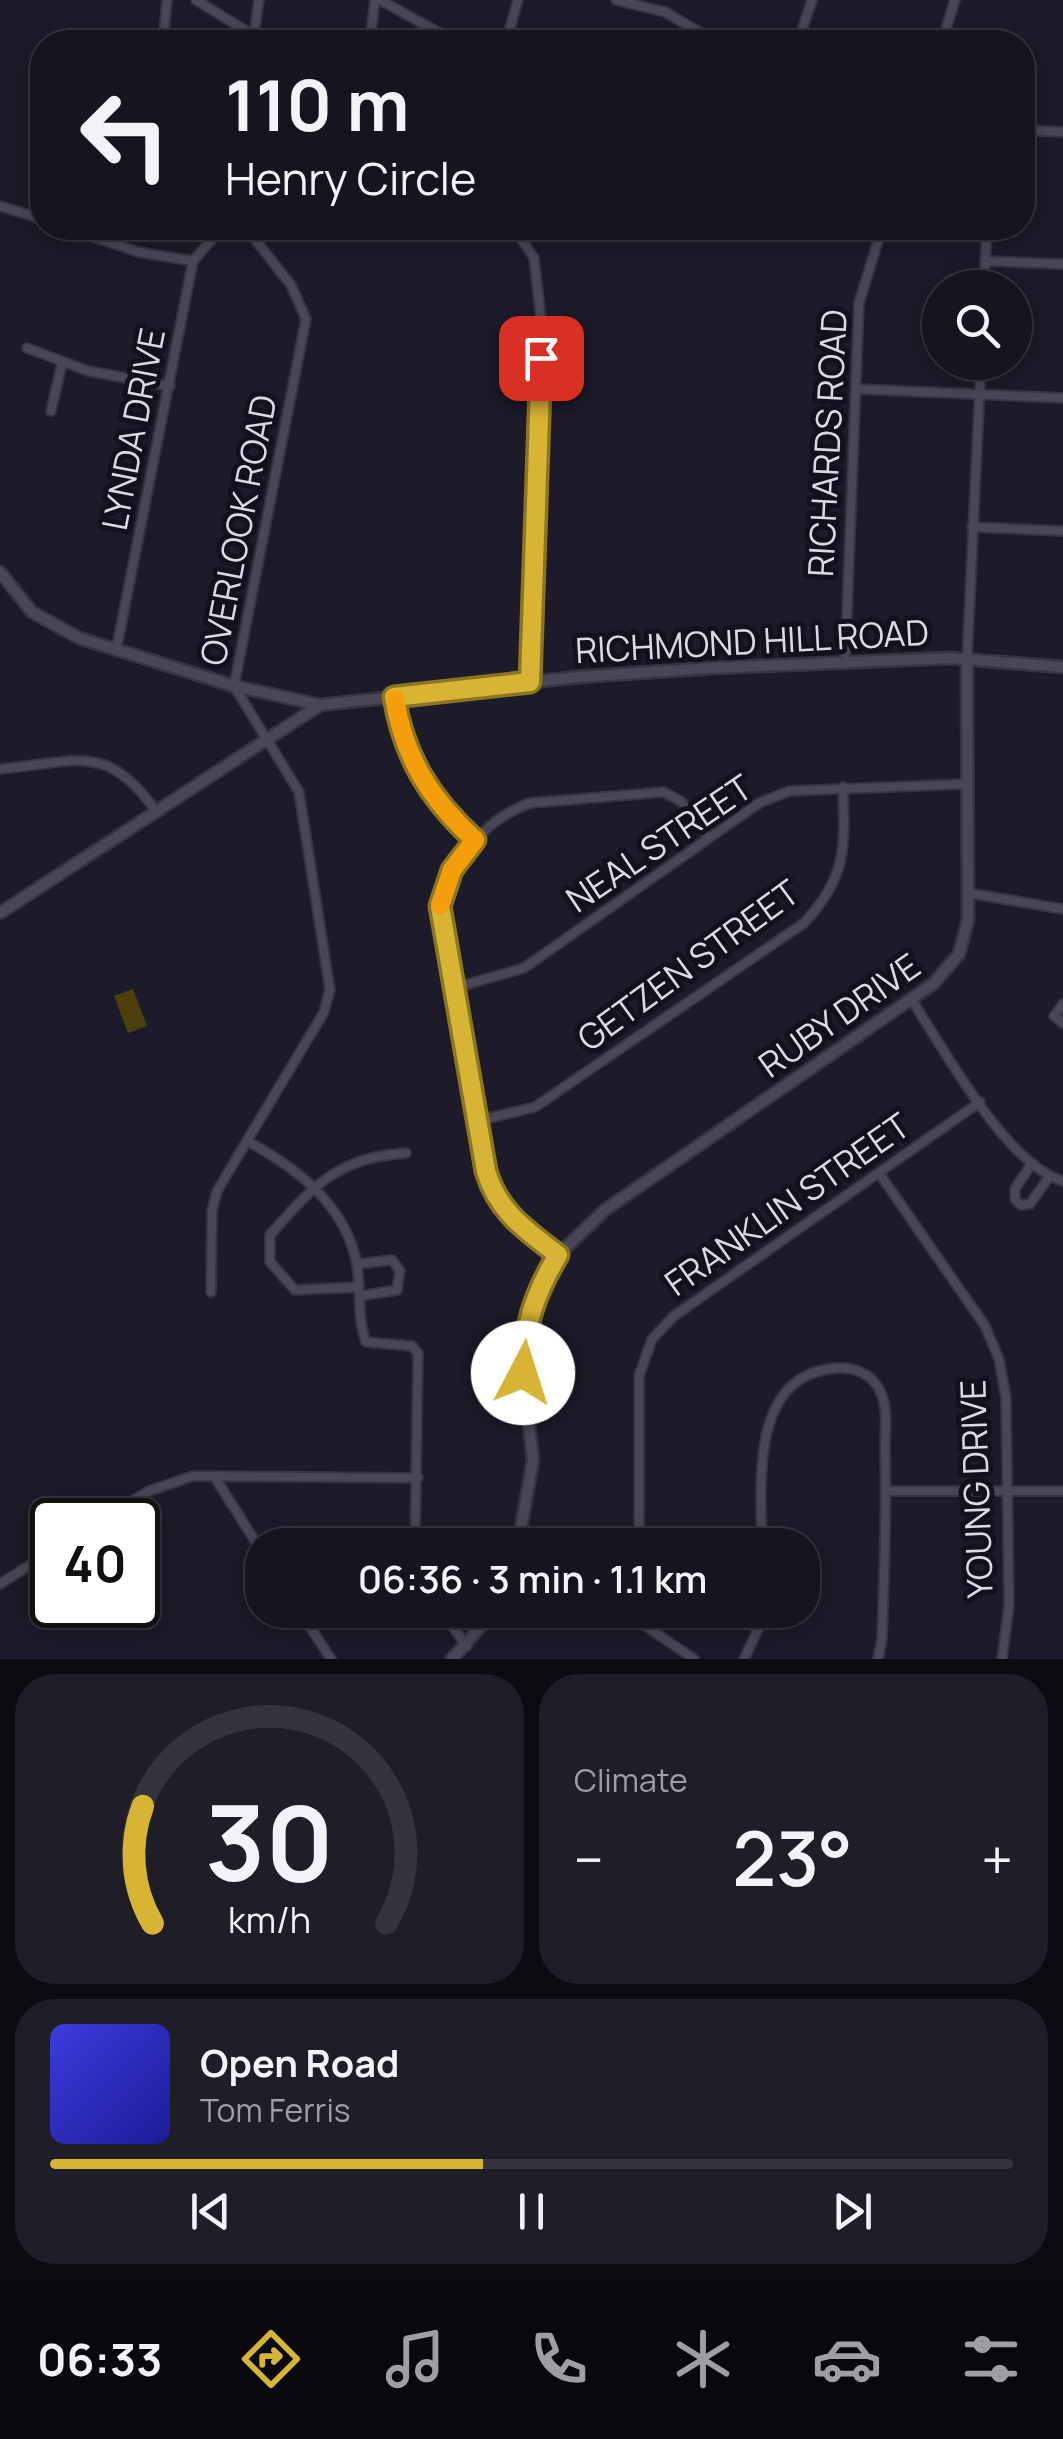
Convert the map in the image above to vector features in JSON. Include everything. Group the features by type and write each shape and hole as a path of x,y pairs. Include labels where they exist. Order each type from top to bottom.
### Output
{"street":[{"path":"164,30 167,0"},
{"path":"196,0 247,30"},
{"path":"255,30 259,0"},
{"path":"372,30 378,0 434,30"},
{"path":"509,30 518,0"},
{"path":"616,0 665,12 696,30"},
{"path":"802,30 812,0"},
{"path":"946,30 955,0"},
{"path":"1035,131 1063,132"},
{"path":"0,206 30,215"},
{"path":"103,240 138,252 193,261 211,240"},
{"name":"OVERLOOK ROAD","path":"212,1292 212,1211 217,1191 324,1012 330,990 298,792 234,686 306,320 298,295 255,240"},
{"path":"522,240 534,258 542,328 530,682"},
{"name":"RICHARDS ROAD","path":"845,664 859,302 878,240"},
{"path":"985,270 986,240"},
{"name":"LYNDA DRIVE","path":"116,651 193,261"},
{"path":"985,261 1063,264"},
{"path":"27,348 62,363 170,386"},
{"path":"51,411 62,363"},
{"name":"RUBY DRIVE","path":"521,1528 533,1460 524,1343 533,1302 558,1255 605,1210 911,999 940,978 960,954 968,927 967,660 980,380"},
{"path":"856,389 1063,398"},
{"path":"972,527 1063,531"},
{"name":"RICHMOND HILL ROAD","path":"0,572 16,597 44,620 116,651 234,686 320,705 614,673 967,660 1063,666"},
{"path":"394,697 402,736 421,779 448,815 475,840"},
{"path":"0,913 320,705"},
{"path":"0,769 102,763 128,774 157,812"},
{"name":"NEAL STREET","path":"454,988 524,968 759,802 789,792 967,784"},
{"name":"GETZEN STREET","path":"477,1121 534,1107 804,923 830,894 838,873 845,844 842,788"},
{"path":"558,1255 516,1224 501,1206 486,1171 440,906 452,870 475,840 511,810 530,803 664,792 682,802 708,838"},
{"path":"968,892 1063,909"},
{"path":"911,999 980,1102 1032,1163 1048,1177 1063,1181"},
{"path":"1063,1004 1054,1016 1063,1023"},
{"name":"FRANKLIN STREET","path":"636,1528 640,1376 652,1339 674,1316 980,1102"},
{"path":"246,1141 282,1160 316,1190 349,1235 357,1264 366,1342 412,1346 418,1353 417,1528"},
{"path":"357,1264 392,1260 400,1270 397,1290 295,1290 270,1262 270,1235 330,1174 361,1158 406,1154"},
{"path":"1032,1163 1016,1189 1015,1200 1021,1205 1030,1204 1048,1177"},
{"name":"YOUNG DRIVE","path":"879,1173 984,1326 999,1359 1006,1398 1007,1492 1008,1606 1002,1659"},
{"path":"762,1528 764,1437 772,1411 794,1386 828,1368 852,1368 872,1378 883,1396 886,1491 882,1639 878,1659"},
{"path":"136,1498 193,1476 418,1478"},
{"path":"214,1476 247,1528"},
{"path":"886,1491 1063,1491"},
{"path":"0,1584 30,1564"},
{"path":"310,1628 330,1659"},
{"path":"454,1628 467,1646"},
{"path":"452,1659 482,1628"},
{"path":"648,1628 694,1659"},
{"path":"744,1659 759,1628"}],"shaded area":[{"path":"133,989 147,1026 128,1033 114,996"}],"slow traffic":[{"path":"395,699 402,736 421,779 448,815 475,840 452,870 440,905"}],"route":[{"path":"523,1373 528,1318 542,1280 558,1255 516,1224 501,1206 486,1171 440,906 452,870 475,840 448,815 421,779 402,736 394,697 530,682 541,358"}]}
